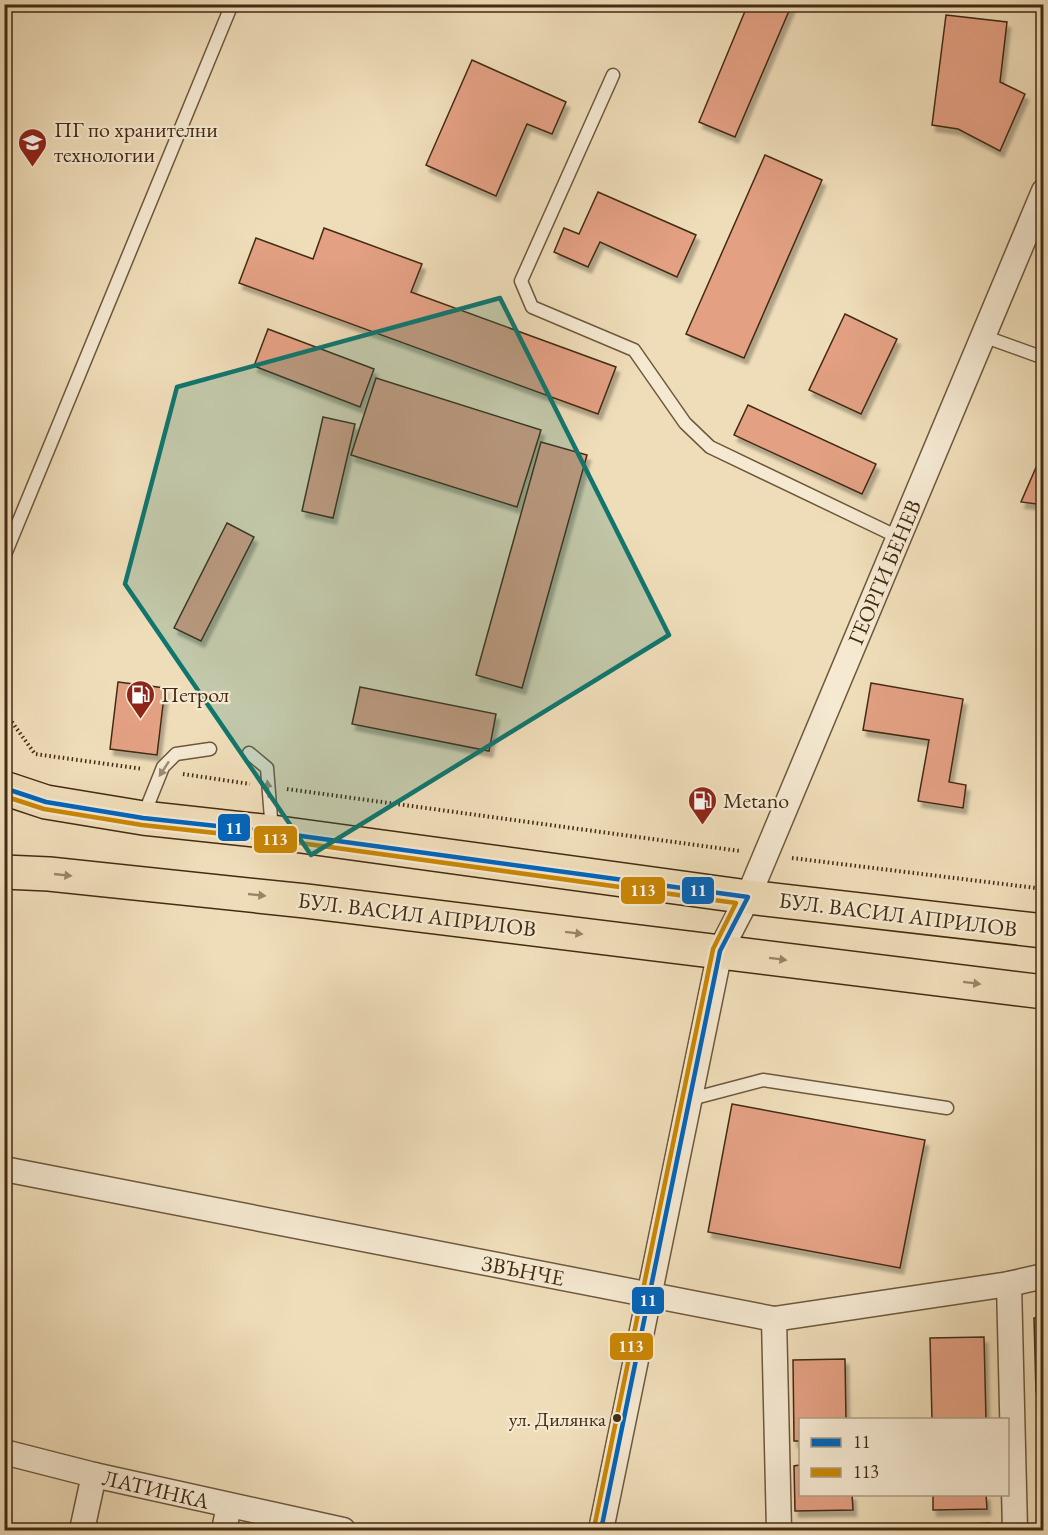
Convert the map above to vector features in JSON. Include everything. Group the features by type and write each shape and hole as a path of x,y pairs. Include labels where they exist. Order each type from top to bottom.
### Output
{"main road":[{"name":"БУЛ. ВАСИЛ АПРИЛОВ","path":"4,788 46,802 143,818 272,832 748,897 1044,931"},
{"name":"БУЛ. ВАСИЛ АПРИЛОВ","path":"4,872 49,874 295,899 1044,992"}],"street":[{"name":"ГЕОРГИ БЕНЕВ","path":"601,1530 720,951 748,897 1044,191"},
{"name":"ЗВЪНЧЕ","path":"4,1169 774,1319 1009,1284 1044,1276"},
{"path":"1009,1284 1015,1530"},
{"path":"774,1319 779,1530"},
{"name":"ЛАТИНКА","path":"4,1452 94,1475 343,1530"},
{"path":"82,1530 94,1475"},
{"path":"225,1530 230,1506"}],"lane":[{"path":"4,557 232,4"},
{"path":"613,75 521,281 532,307 634,350 685,423 710,447 898,537"},
{"path":"983,336 1044,358"},
{"path":"143,818 161,771 176,754 210,749"},
{"path":"249,753 267,768 272,832"},
{"path":"691,1099 764,1080 947,1108"}],"path":[{"path":"4,711 35,754 766,854 1044,889"}],"highlighted area":[{"path":"500,298 669,635 311,855 125,584 177,387"}],"building":[{"path":"748,4 792,4 735,137 699,122"},
{"path":"946,15 1007,22 1000,82 1025,94 1000,151 958,129 932,125"},
{"path":"472,60 566,102 552,134 527,124 496,196 426,165"},
{"path":"765,155 822,180 744,358 686,334"},
{"path":"598,192 696,235 677,277 600,242 588,267 554,252 564,228 579,234"},
{"path":"324,228 422,264 411,292 616,367 598,414 239,283 256,238 313,259"},
{"path":"845,314 897,339 861,414 809,390"},
{"path":"268,329 374,369 360,407 254,366"},
{"path":"376,378 541,430 517,507 351,455"},
{"path":"748,405 876,464 862,494 734,435"},
{"path":"323,417 355,424 333,518 302,511"},
{"path":"541,442 587,455 522,688 476,675"},
{"path":"1044,449 1044,505 1021,502"},
{"path":"227,523 254,537 201,641 174,628"},
{"path":"118,682 165,688 157,755 110,749"},
{"path":"871,683 963,699 949,782 966,785 963,808 918,801 929,740 863,730"},
{"path":"360,687 496,714 489,751 352,724"},
{"path":"732,1104 925,1140 900,1268 708,1232"},
{"path":"1034,1318 1044,1318 1044,1392 1036,1392"},
{"path":"984,1337 986,1418 932,1418 930,1338"},
{"path":"845,1359 846,1418 799,1418 799,1441 794,1441 793,1360"},
{"path":"799,1465 799,1496 852,1496 853,1510 795,1511 794,1466"},
{"path":"933,1496 986,1496 987,1509 933,1510"},
{"path":"990,1523 990,1530 927,1530 927,1526"},
{"path":"853,1526 853,1530 797,1530 797,1528"}],"transit line":[{"name":"11","path":"4,788 46,802 143,818 272,832 748,897 720,951 601,1530"},
{"name":"113","path":"4,796 44,809 142,825 271,839 736,903 713,949 594,1528"}],"place":[{"name":"ПГ по хранителни технологии","path":"33,168"},
{"name":"Петрол","path":"140,720"},
{"name":"Metano","path":"702,826"},
{"name":"ул. Дилянка","path":"617,1418"}]}
